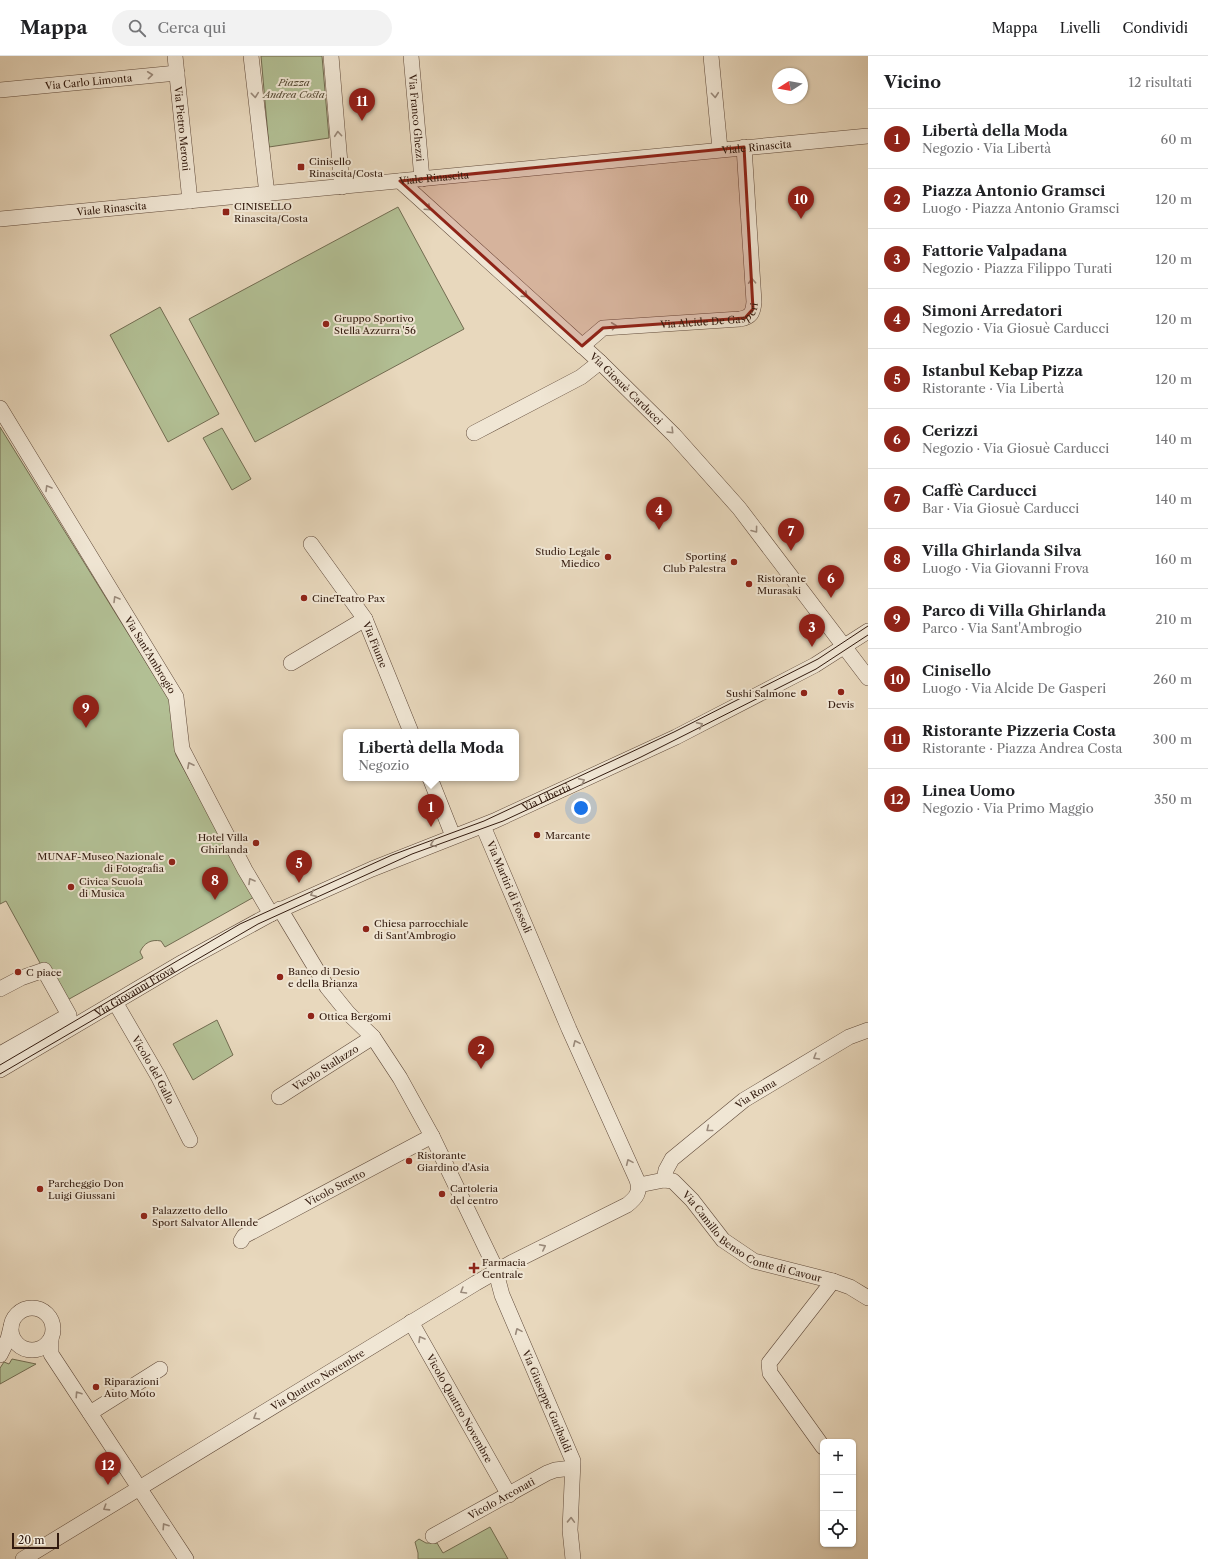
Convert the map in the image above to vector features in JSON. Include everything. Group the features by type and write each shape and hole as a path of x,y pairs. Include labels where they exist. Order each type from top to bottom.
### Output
{"street":[{"name":"Via Pietro Meroni","path":"175,56 190,202"},
{"path":"251,56 267,194"},
{"path":"331,56 342,187"},
{"name":"Via Franco Ghezzi","path":"411,56 422,179"},
{"path":"711,56 720,149"},
{"name":"Via Carlo Limonta","path":"0,90 177,73"},
{"name":"Viale Rinascita","path":"0,219 868,136"},
{"name":"Via Alcide De Gasperi","path":"582,346 603,328 740,319 748,317 752,314 754,302 744,147"},
{"name":"Via Giosuè Carducci","path":"400,181 600,362 674,435 730,497 865,675"},
{"path":"474,433 582,377 600,362"},
{"name":"Via Sant'Ambrogio","path":"0,408 176,697 182,749 245,870 276,912 327,987 348,1014 373,1037"},
{"name":"Via Fiume","path":"311,544 365,619 410,729"},
{"path":"291,663 365,619"},
{"name":"Via Libertà","path":"276,912 372,869 453,836 483,826 676,737 815,665 868,631"},
{"path":"431,781 453,836"},
{"name":"Via Martiri di Fossoli","path":"483,826 639,1185"},
{"name":"Via Giovanni Frova","path":"0,1070 216,943 276,912"},
{"path":"0,989 21,978 44,970 69,1015 0,1054"},
{"name":"Vicolo del Gallo","path":"115,1002 158,1076 190,1140"},
{"name":"Via Roma","path":"664,1180 666,1170 672,1159 744,1100 850,1037 868,1030"},
{"name":"Vicolo Stallazzo","path":"279,1097 373,1037"},
{"name":"Via Giuseppe Garibaldi","path":"373,1037 400,1078 432,1136 497,1272 502,1295 573,1462 570,1530 573,1559"},
{"name":"Vicolo Stretto","path":"240,1241 244,1236 432,1136"},
{"path":"639,1185 664,1180"},
{"name":"Via Camillo Benso Conte di Cavour","path":"664,1180 673,1182 681,1188 723,1240 754,1261 833,1281 850,1287 868,1298"},
{"name":"Via Quattro Novembre","path":"24,1559 139,1487 511,1263 627,1205 636,1198 639,1185"},
{"path":"820,1442 770,1373 769,1363 833,1281"},
{"path":"0,1355 8,1339 15,1317 22,1311 29,1308 38,1309 47,1314 52,1322 53,1329 51,1354 186,1559"},
{"name":"Vicolo Quattro Novembre","path":"411,1322 510,1494"},
{"path":"11,1327 14,1340 25,1349 40,1349 51,1340"},
{"path":"90,1413 160,1369"},
{"name":"Vicolo Arconati","path":"433,1536 555,1470 572,1468"}],"highlighted area":[{"path":"744,147 753,309 745,318 603,328 582,346 400,181"}],"green space":[{"name":"Piazza Andrea Costa","path":"261,56 322,56 329,138 269,147"},
{"name":"Gruppo Sportivo Stella Azzurra '56","path":"398,207 464,329 255,442 189,319"},
{"path":"160,307 219,414 168,442 110,335"},
{"path":"0,427 170,701 176,755 254,897 165,947 161,941 148,942 140,952 143,958 62,1003 6,901 0,904"},
{"path":"222,428 251,479 232,490 203,438"},
{"path":"217,1020 233,1055 193,1080 173,1044"},
{"path":"12,1359 36,1364 0,1384 0,1368 4,1362 9,1364"},
{"path":"490,1527 508,1559 418,1559 415,1542 419,1539 426,1543 437,1543 443,1553"}],"tram line":[{"path":"0,1065 240,924 392,855 484,821 674,732 818,659 868,626"},
{"path":"0,1074 258,924 412,854 503,821 641,757 816,669 868,635"}],"place":[{"name":"Ristorante Pizzeria Costa","path":"362,121"},
{"name":"Cinisello Rinascita/Costa","path":"301,167"},
{"name":"CINISELLO Rinascita/Costa","path":"226,212"},
{"name":"Cinisello","path":"801,219"},
{"name":"Gruppo Sportivo Stella Azzurra '56","path":"326,324"},
{"name":"Simoni Arredatori","path":"659,530"},
{"name":"Caffè Carducci","path":"791,551"},
{"name":"Studio Legale Miedico","path":"608,557"},
{"name":"Sporting Club Palestra","path":"734,562"},
{"name":"Ristorante Murasaki","path":"749,584"},
{"name":"CineTeatro Pax","path":"304,598"},
{"name":"Cerizzi","path":"831,598"},
{"name":"Fattorie Valpadana","path":"812,647"},
{"name":"Devis","path":"841,692"},
{"name":"Sushi Salmone","path":"804,693"},
{"name":"Parco di Villa Ghirlanda","path":"86,728"},
{"name":"Libertà della Moda","path":"431,827"},
{"name":"Marcante","path":"537,835"},
{"name":"Hotel Villa Ghirlanda","path":"256,843"},
{"name":"MUNAF-Museo Nazionale di Fotografia","path":"172,862"},
{"name":"Istanbul Kebap Pizza","path":"299,883"},
{"name":"Civica Scuola di Musica","path":"71,887"},
{"name":"Villa Ghirlanda Silva","path":"215,900"},
{"name":"Chiesa parrocchiale di Sant'Ambrogio","path":"366,929"},
{"name":"C piace","path":"18,972"},
{"name":"Banco di Desio e della Brianza","path":"280,977"},
{"name":"Ottica Bergomi","path":"311,1016"},
{"name":"Piazza Antonio Gramsci","path":"481,1069"},
{"name":"Ristorante Giardino d'Asia","path":"409,1161"},
{"name":"Parcheggio Don Luigi Giussani","path":"40,1189"},
{"name":"Cartoleria del centro","path":"442,1194"},
{"name":"Palazzetto dello Sport Salvator Allende","path":"144,1216"},
{"name":"Farmacia Centrale","path":"474,1268"},
{"name":"Riparazioni Auto Moto","path":"96,1387"},
{"name":"Linea Uomo","path":"108,1485"}]}
